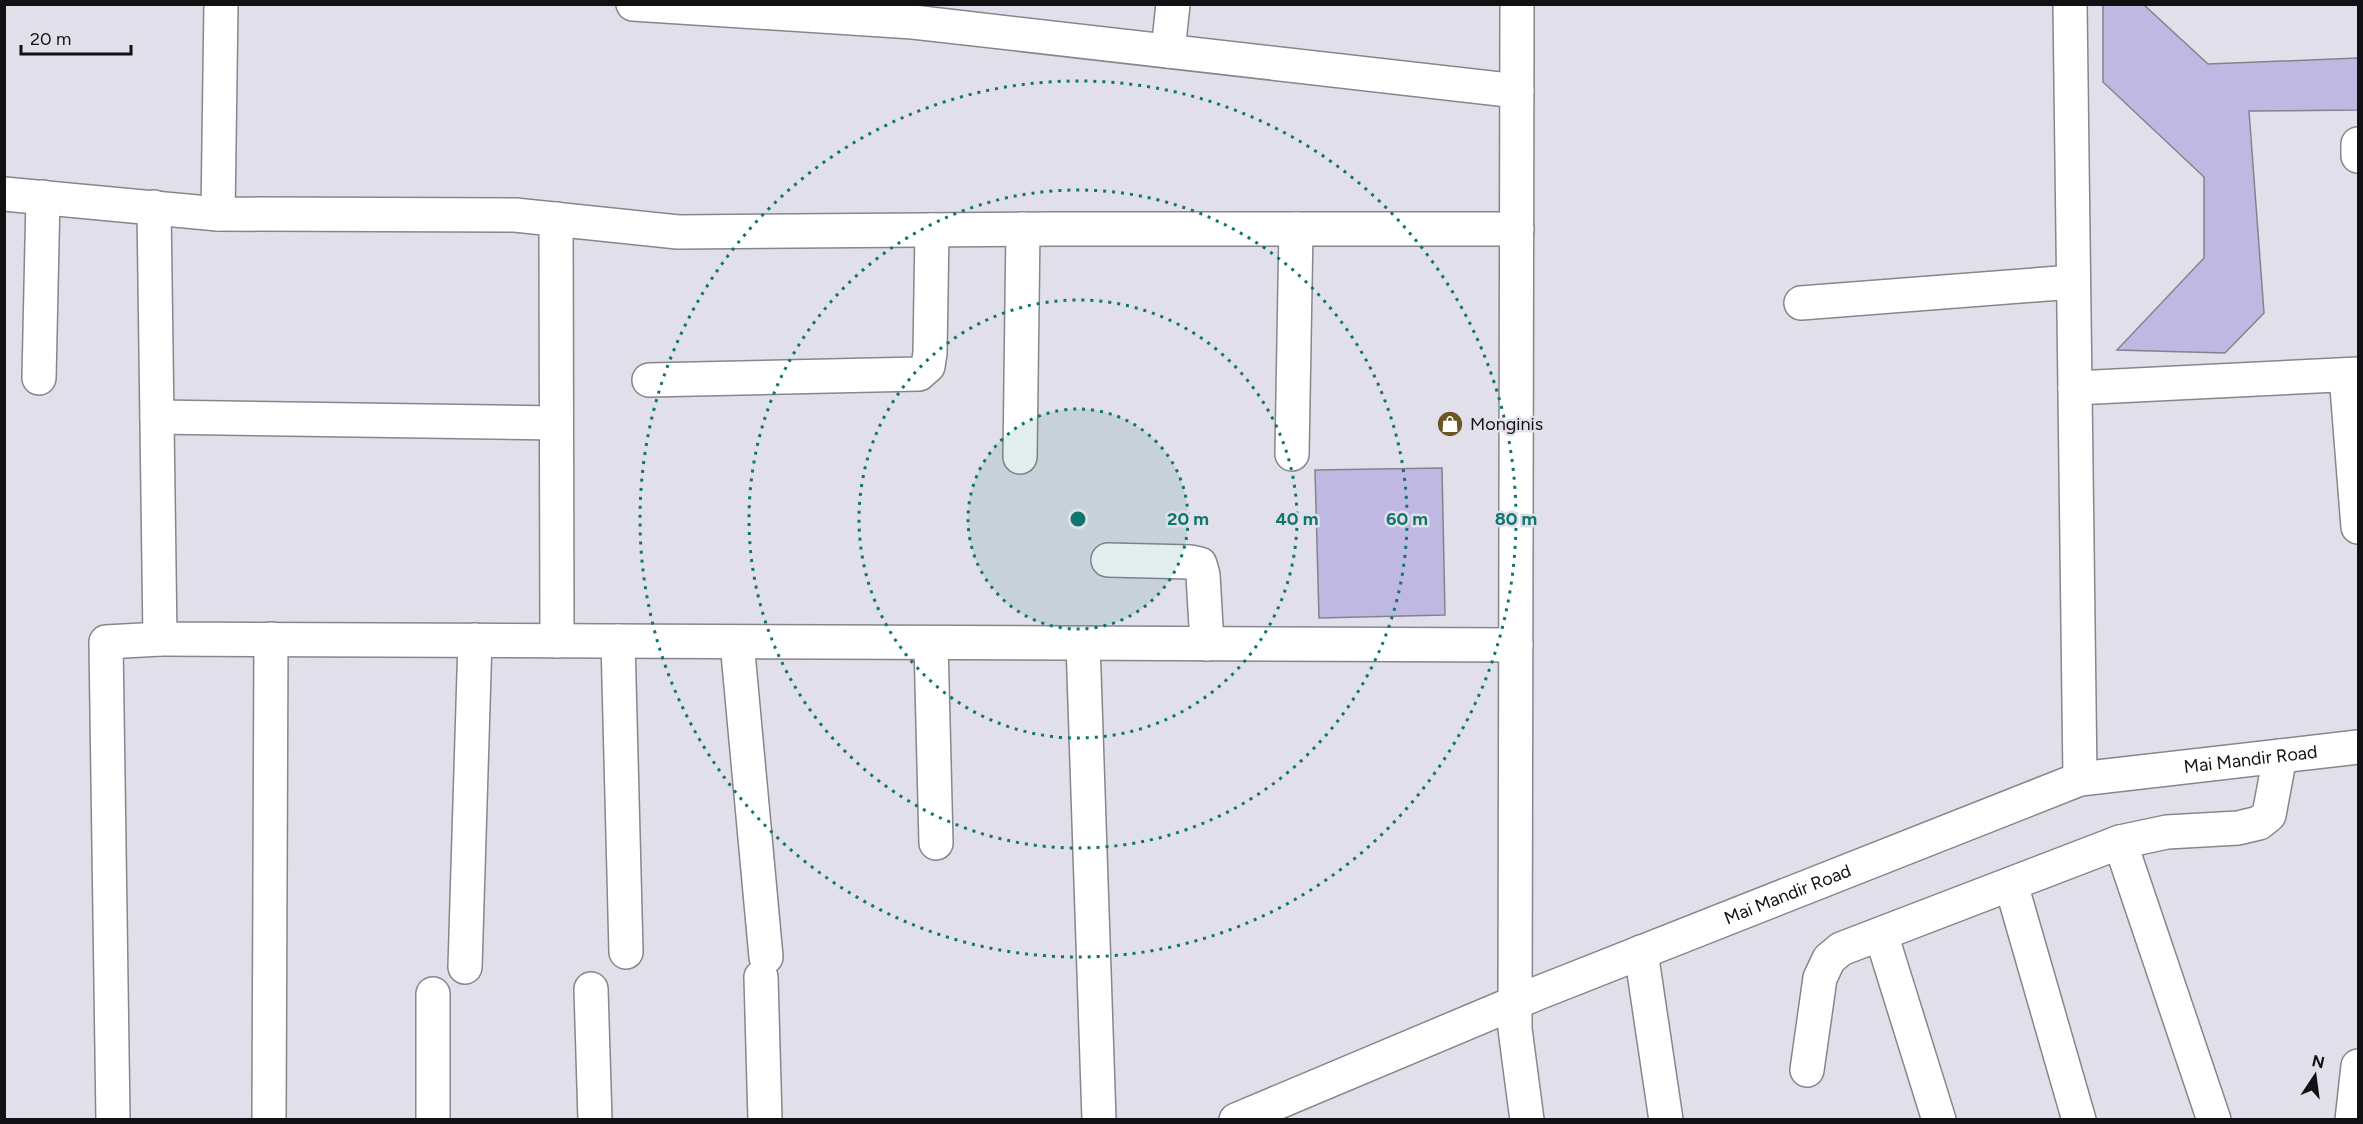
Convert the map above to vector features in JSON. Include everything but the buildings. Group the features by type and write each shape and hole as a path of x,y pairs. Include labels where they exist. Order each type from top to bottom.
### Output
{"street":[{"path":"218,214 221,4"},
{"path":"1168,51 1173,4"},
{"path":"1517,4 1515,1029 1527,1119"},
{"path":"2070,4 2080,779"},
{"path":"643,5 914,14 1168,51 1516,91"},
{"path":"4,194 218,214 515,215 678,232 1516,229"},
{"path":"39,378 44,197"},
{"path":"154,207 160,639"},
{"path":"556,219 557,641"},
{"path":"1292,454 1296,229"},
{"path":"649,380 919,374 928,366 930,353 932,230"},
{"path":"1020,457 1023,230"},
{"path":"1800,303 2073,282"},
{"path":"2075,388 2352,375 2358,527"},
{"path":"157,417 556,423"},
{"path":"1108,560 1200,564 1203,575 1207,644"},
{"path":"113,1119 106,642 160,639 271,639 1516,645"},
{"path":"269,1119 271,639"},
{"path":"465,967 475,640"},
{"path":"618,641 627,952"},
{"path":"737,642 763,967 765,1119"},
{"path":"931,643 936,843"},
{"path":"1083,643 1099,1119"},
{"name":"Mai Mandir Road","path":"1236,1119 1515,1002 2080,779 2358,747"},
{"path":"1807,1070 1820,978 1829,958 1841,949 2120,842 2167,832 2238,828 2259,823 2269,815 2280,756"},
{"path":"2120,842 2214,1119"},
{"path":"2011,884 2079,1119"},
{"path":"1881,934 1938,1119"},
{"path":"1641,952 1666,1119"},
{"path":"591,989 595,1119"},
{"path":"433,994 433,1119"},
{"path":"2352,1119 2358,1066"}],"place":[{"name":"Monginis","path":"1450,424"}]}
